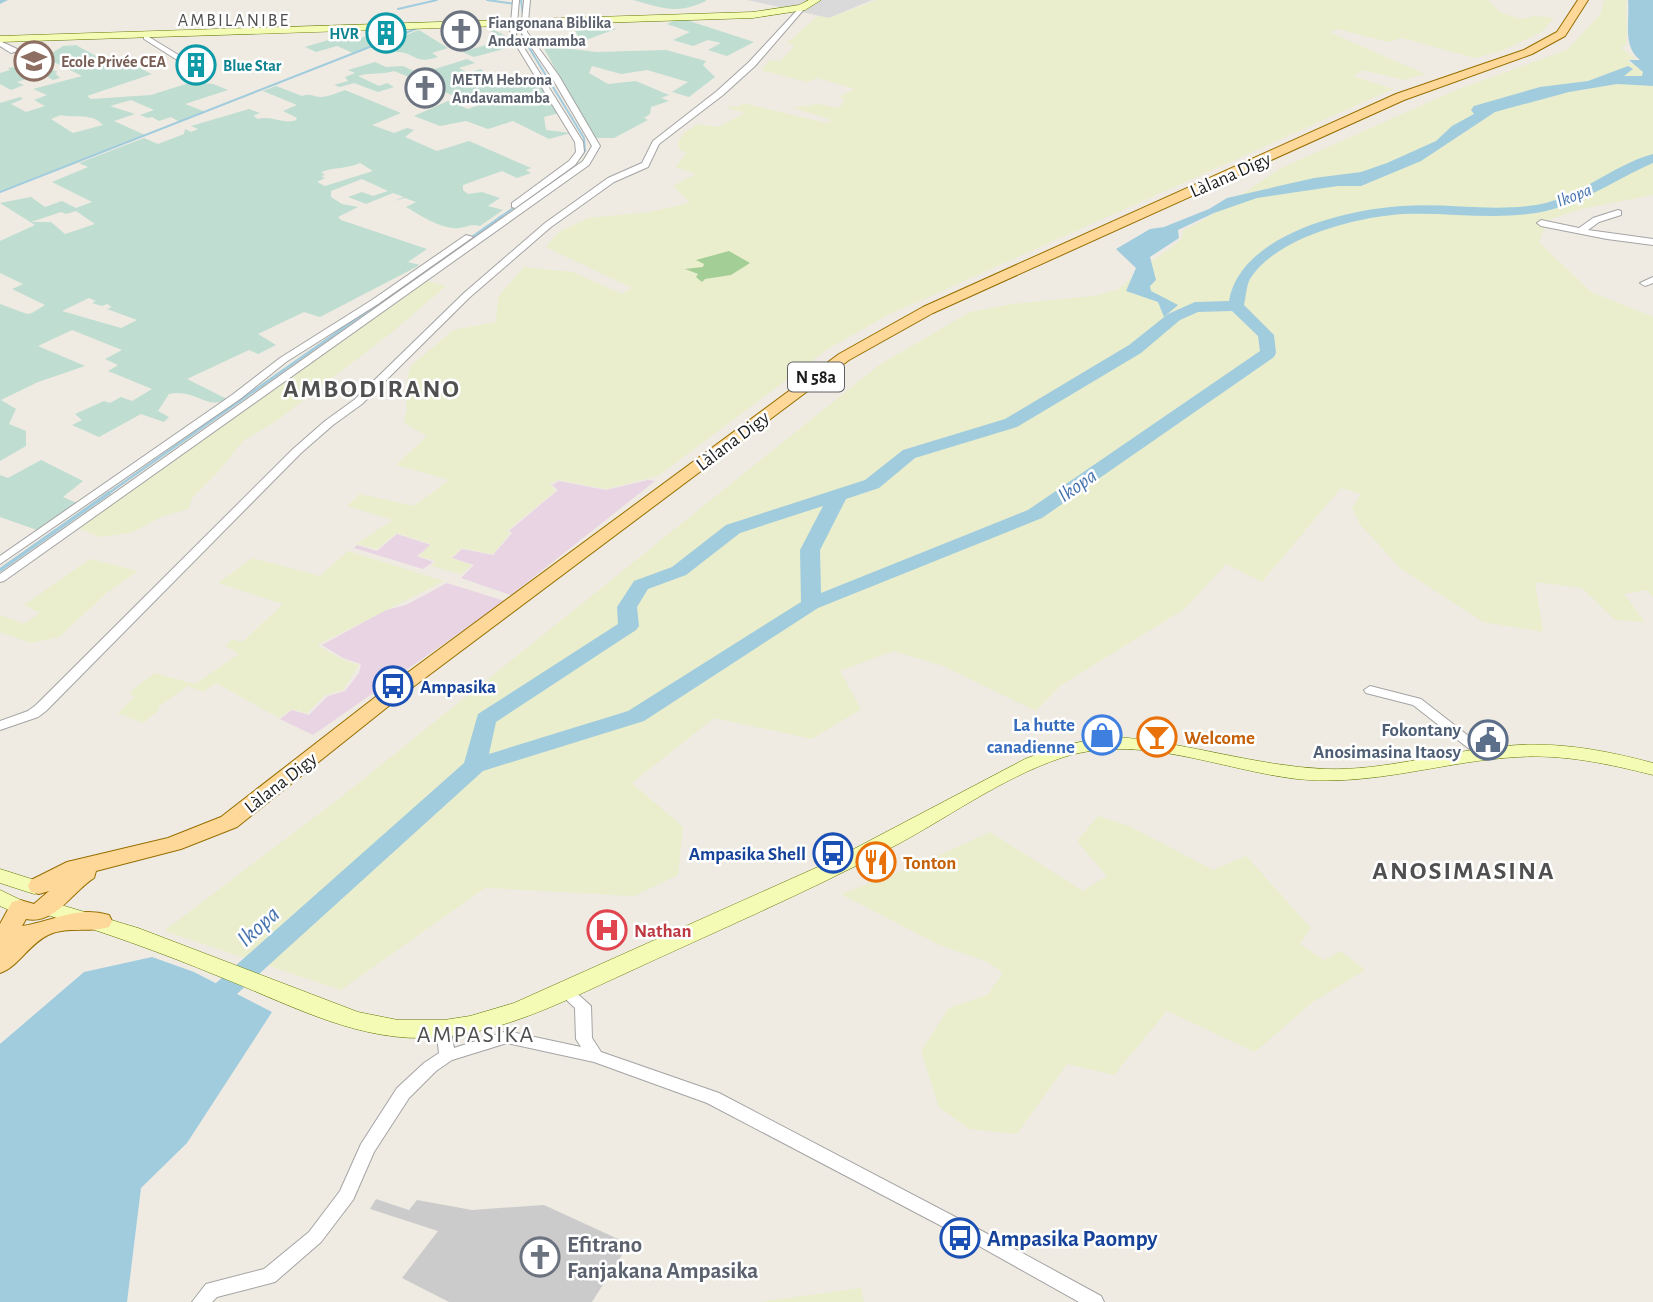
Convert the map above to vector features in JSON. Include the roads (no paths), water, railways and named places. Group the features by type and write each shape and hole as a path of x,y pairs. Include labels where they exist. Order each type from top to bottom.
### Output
{"main road":[{"name":"Làlana Digy","path":"37,900 109,860 173,844 229,821 398,688 844,356 880,335 928,310 1387,103 1537,48 1561,34 1583,0"},
{"name":"N 58a","path":"0,964 8,942 37,900"},
{"name":"N 58a","path":"8,942 57,922 107,923"}],"street":[{"path":"0,561 236,397 283,360 375,302 572,163 580,152 579,142 513,35 516,0"},
{"path":"0,579 586,163 596,146 555,76 524,33 527,0"},
{"path":"0,726 41,708 297,451 358,402 467,295 548,225 611,180 645,165 656,143 728,86 802,8 816,0"},
{"path":"0,41 527,20 753,15 802,8"},
{"path":"146,34 146,38 196,68"},
{"path":"0,41 14,51"},
{"path":"1583,229 1596,220 1618,213"},
{"path":"1541,223 1653,242"},
{"path":"1370,690 1416,702 1486,755"},
{"path":"0,897 37,900 107,923 321,1007 390,1028 420,1030 443,1028 503,1014 565,991 866,853 1033,762 1080,746 1129,745 1161,748 1324,775 1357,774 1532,750 1590,755 1653,769"},
{"path":"0,877 37,900"},
{"path":"565,991 583,1006 584,1039 595,1056"},
{"path":"443,1028 447,1056"},
{"path":"201,1302 212,1290 270,1276 315,1237 346,1195 366,1149 403,1093 430,1067 447,1056 507,1037 595,1056 713,1098 976,1236 1095,1302"}],"water":[{"path":"1628,0 1653,0 1653,86 1617,84 1569,92 1495,112 1421,161 1361,186 1338,186 1257,198 1214,213 1178,230 1179,238 1150,257 1156,280 1150,286 1151,291 1178,305 1164,317 1158,302 1126,291 1136,268 1116,249 1150,229 1164,227 1209,209 1227,198 1314,178 1361,172 1387,163 1436,141 1452,126 1474,114 1471,110 1474,106 1540,87 1588,81 1628,66 1633,69 1624,76 1642,76 1643,72 1629,60 1640,60 1634,54 1629,40"},
{"path":"152,957 194,972 272,1012 187,1143 141,1188 127,1302 0,1302 0,1044 84,972"}],"waterway":[{"path":"0,2 5,0"},
{"path":"398,9 437,0"},
{"path":"487,0 516,4"},
{"path":"521,0 523,15"},
{"path":"0,192 418,28"},
{"path":"522,30 522,36 584,138 585,151 579,159"},
{"name":"Ikopa","path":"1236,306 1242,280 1253,265 1270,251 1314,230 1362,216 1403,210 1504,211 1552,206 1653,158"},
{"path":"499,218 516,206"},
{"path":"468,240 502,216"},
{"path":"106,495 376,305"},
{"name":"Ikopa","path":"811,604 1035,514 1268,353 1266,335 1236,306"},
{"name":"Ikopa","path":"838,495 872,484 909,454 1011,423 1135,349 1174,317 1195,307 1236,306"},
{"path":"0,570 109,493"},
{"name":"Ikopa","path":"475,766 486,719 629,626 627,607 641,585 679,571 733,529 838,495"},
{"name":"Ikopa","path":"811,604 810,550 838,495"},
{"name":"Ikopa","path":"475,766 636,716 811,604"},
{"name":"Ikopa","path":"207,1006 475,766"}],"place":[{"name":"Fiangonana Biblika Andavamamba","path":"461,31"},
{"name":"HVR","path":"386,33"},
{"name":"Ecole Privée CEA","path":"34,61"},
{"name":"Blue Star","path":"196,65"},
{"name":"METM Hebrona Andavamamba","path":"425,88"},
{"name":"Ampasika","path":"393,686"},
{"name":"La hutte canadienne","path":"1102,735"},
{"name":"Welcome","path":"1157,737"},
{"name":"Fokontany Anosimasina Itaosy","path":"1488,740"},
{"name":"Ampasika Shell","path":"833,853"},
{"name":"Tonton","path":"876,862"},
{"name":"Nathan","path":"607,930"},
{"name":"Ampasika Paompy","path":"960,1238"},
{"name":"Efitrano Fanjakana Ampasika","path":"540,1257"}],"district":[{"name":"AMBILANIBE","path":"234,20"},
{"name":"AMBODIRANO","path":"372,388"},
{"name":"ANOSIMASINA","path":"1464,870"},
{"name":"AMPASIKA","path":"476,1034"}]}
